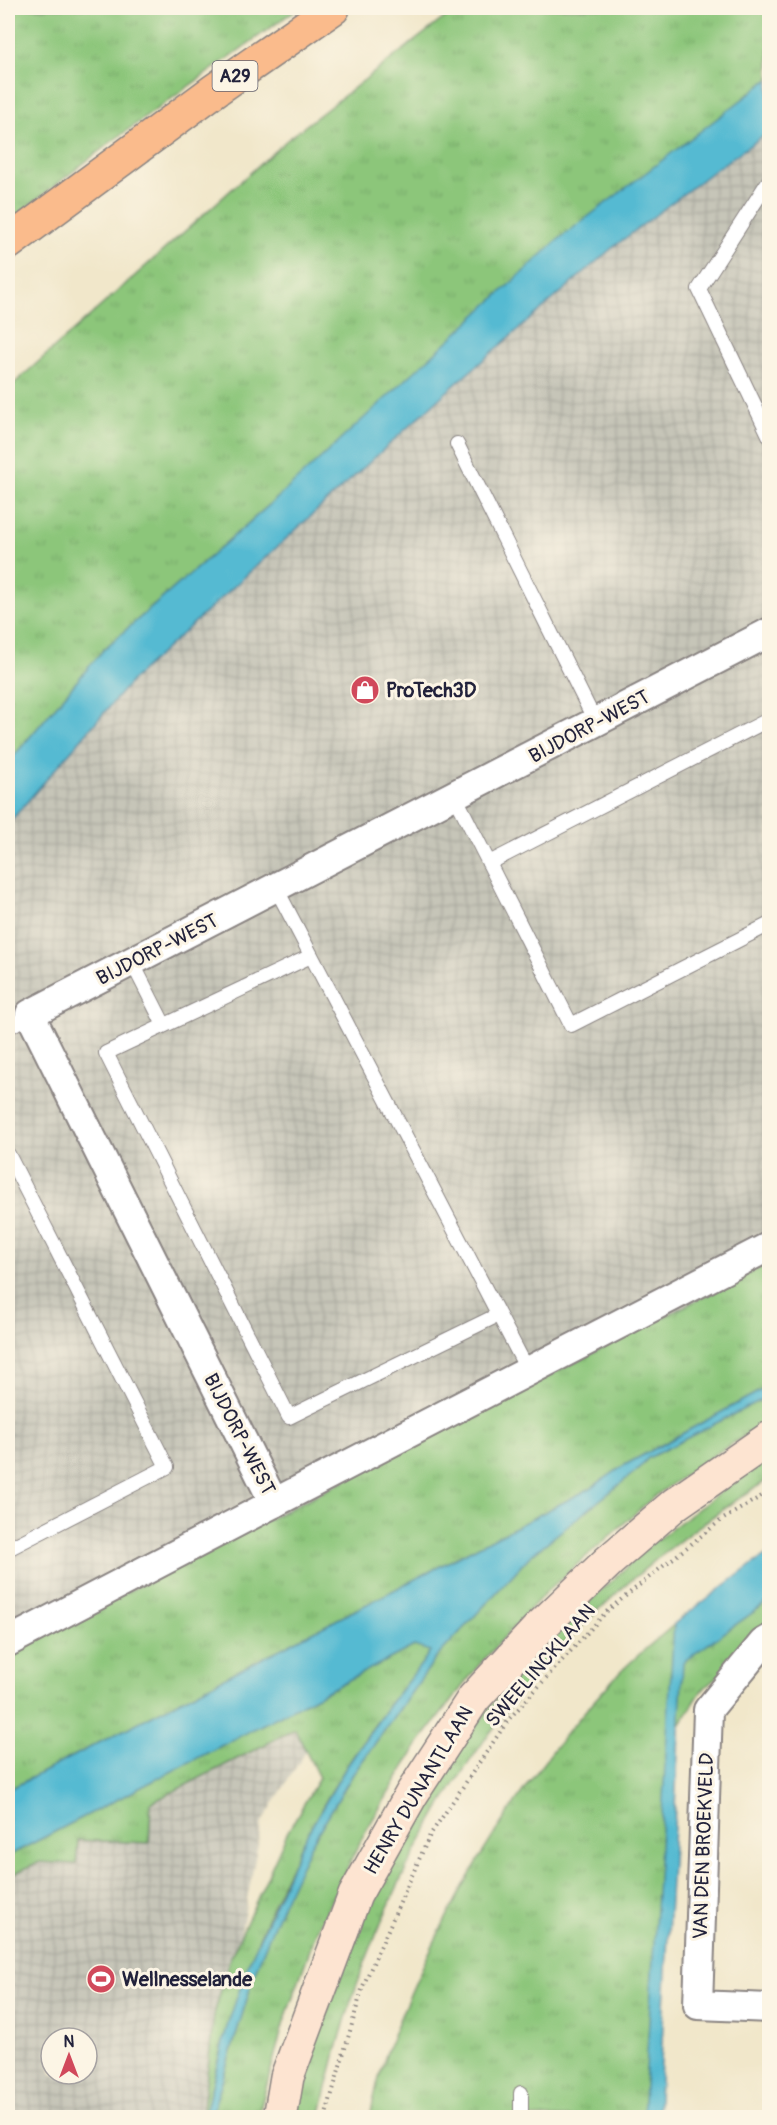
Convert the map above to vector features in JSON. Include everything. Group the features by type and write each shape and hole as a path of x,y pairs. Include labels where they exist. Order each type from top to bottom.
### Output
{"highway":[{"name":"A29","path":"8,243 215,90 333,8"}],"main road":[{"name":"HENRY DUNANTLAAN","path":"280,2118 287,2077 355,1895 411,1795 474,1698 539,1628 675,1504 770,1438"}],"street":[{"name":"BIJDORP-WEST","path":"274,1503 19,1021 770,632"},
{"name":"BIJDORP-WEST","path":"8,1642 770,1246"},
{"name":"VAN DEN BROEKVELD","path":"770,1639 764,1643 708,1710 698,2005 770,2008"}],"lane":[{"path":"770,179 699,289 770,437"},
{"path":"457,444 596,723"},
{"path":"489,863 770,719"},
{"path":"455,796 571,1025 770,924"},
{"path":"276,888 528,1371"},
{"path":"311,956 106,1053 289,1417 498,1315"},
{"path":"132,962 164,1025"},
{"path":"8,1154 167,1467 8,1549"},
{"path":"521,2093 521,2118"}],"path":[{"name":"SWEELINCKLAAN","path":"326,2118 363,1986 430,1835 509,1719 608,1610 720,1521 770,1491"}],"shaded area":[{"path":"769,115 769,1323 456,1509 262,1822 211,2086 209,2117 8,2118 8,644"}],"green space":[{"path":"8,8 298,8 111,142 8,222"},
{"path":"457,8 769,8 769,79 275,500 104,649 8,763 8,389 287,140"},
{"path":"769,1263 769,1386 625,1465 589,1489 8,1790 8,1653"},
{"path":"769,1396 769,1421 717,1453 655,1496 546,1592 479,1665 418,1744 364,1834 317,1930 284,2022 258,2117 211,2118 256,1969 310,1846 353,1774 436,1658 530,1556 636,1471 648,1458"},
{"path":"769,1460 769,1479 701,1525 638,1575 579,1629 526,1688 477,1750 434,1817 396,1889 351,2002 320,2117 294,2118 308,2064 367,1906 393,1854 455,1753 538,1649 650,1545 723,1490"},
{"path":"769,1601 769,1633 702,1690 679,1727 657,2117 370,2118 379,2078 391,2041 441,1929 482,1854 529,1782 555,1748 582,1714 620,1673 685,1615 683,1661"},
{"path":"414,1646 431,1650 350,1761 293,1861 264,1926 239,1992 221,2048 204,2117 202,2117 214,2015 229,1961 287,1833 319,1778 295,1729 151,1803 149,1843 78,1840 76,1864 38,1862 8,1877 8,1856"}],"water":[{"path":"769,79 769,132 716,169 611,249 442,396 134,678 8,824 8,763 104,649 275,500 560,238"},
{"path":"769,1386 769,1396 648,1458 636,1471 530,1556 436,1658 353,1774 310,1846 256,1969 211,2117 204,2117 227,2027 248,1965 303,1841 345,1769 430,1651 414,1646 8,1856 8,1790 589,1489 625,1465"},
{"path":"769,1554 769,1601 683,1662 658,2117 643,2117 674,1624"}],"place":[{"name":"ProTech3D","path":"365,690"},
{"name":"Wellnesselande","path":"101,1979"}]}
